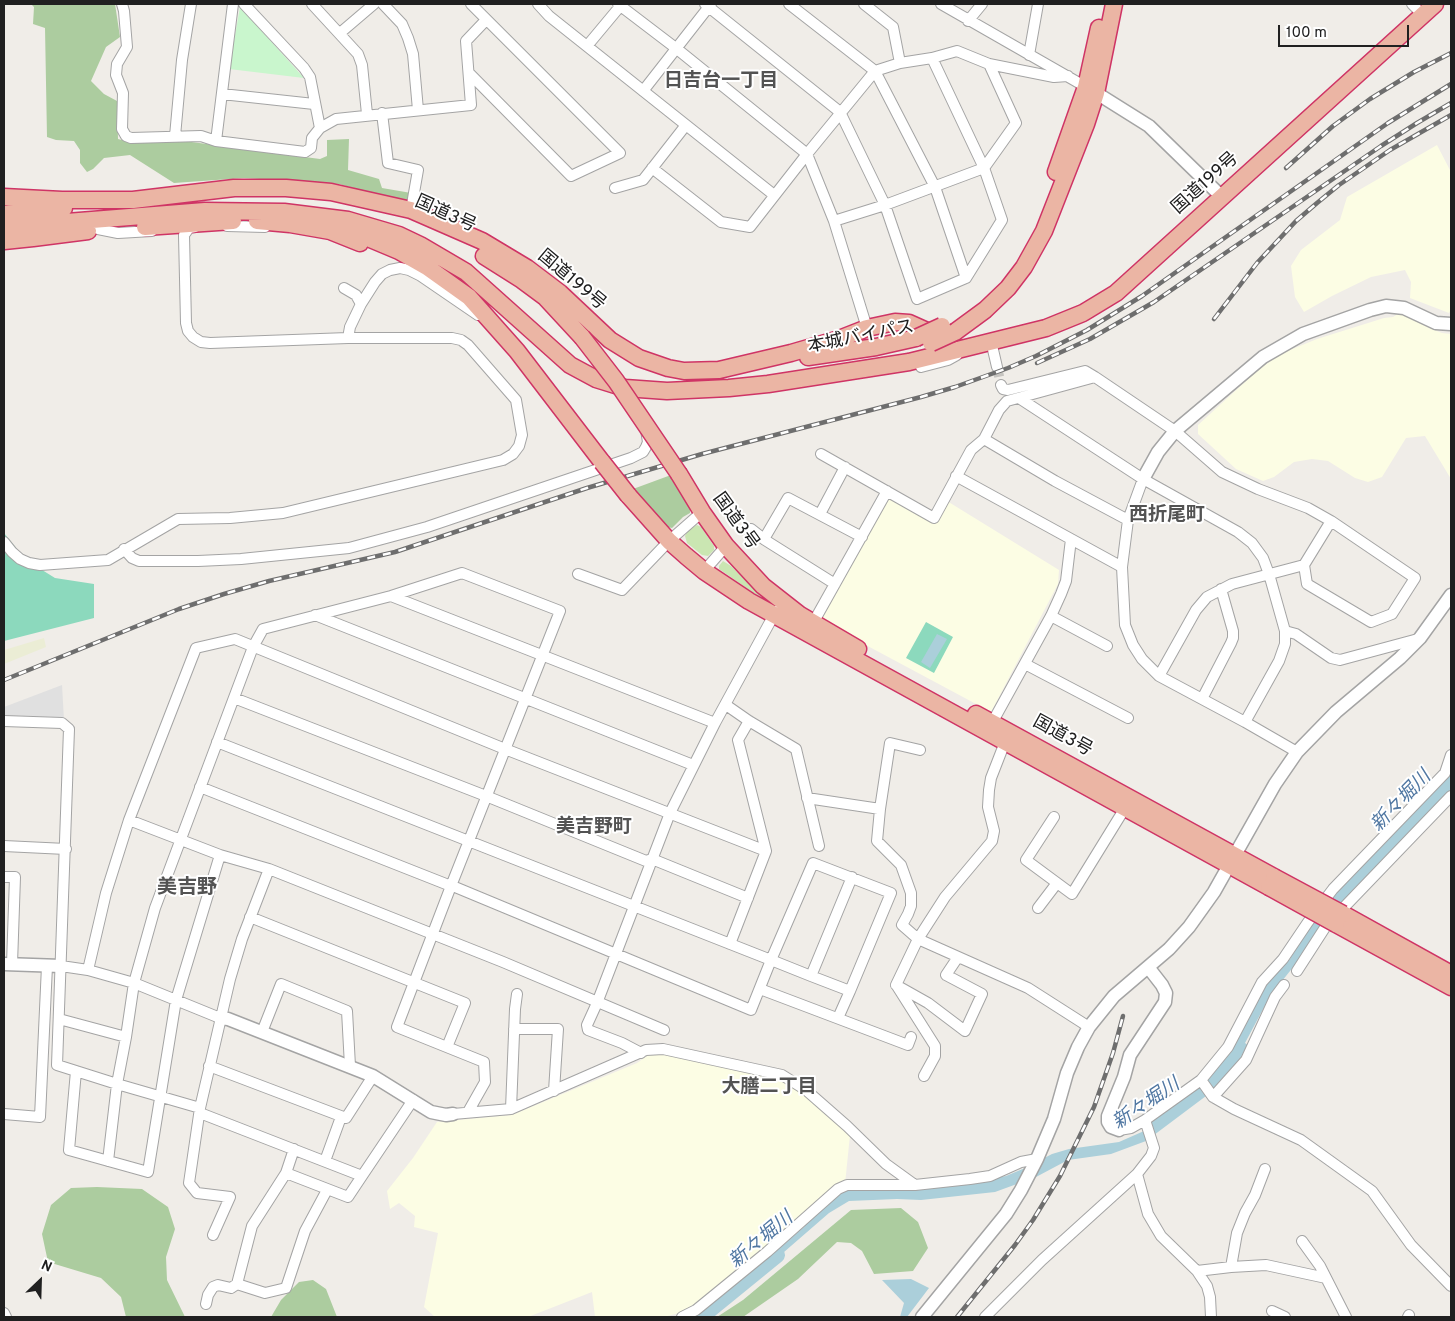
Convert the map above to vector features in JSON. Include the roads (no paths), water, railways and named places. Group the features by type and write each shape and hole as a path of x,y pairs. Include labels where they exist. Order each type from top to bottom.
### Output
{"highway":[{"name":"本城バイパス","path":"1091,90 1104,4"},
{"name":"本城バイパス","path":"719,370 876,347 924,337 948,329 998,281 1014,262 1034,226 1091,90 1114,4"},
{"name":"国道199号","path":"284,212 348,220 399,235 428,249 466,272 570,365 596,380 610,384 638,390 667,391 729,388 768,384 909,362 1046,328 1066,321 1116,293 1222,197 1424,8"},
{"name":"国道199号","path":"133,200 234,188 286,188 331,192 411,210 482,242 527,268 560,293 610,340 639,358 668,368 693,371 719,370 817,346 867,328 902,322 915,325 924,337 978,344"},
{"path":"4,197 62,200 133,200"},
{"name":"国道3号","path":"4,214 133,200 232,197 330,200 414,221 474,250 522,280 544,298 582,337 616,381 726,546 756,580 777,609 1271,882 1340,919 1451,974"},
{"name":"国道3号","path":"4,227 205,211 284,212 357,232 399,251 427,267 469,297 511,344 628,495 669,541 704,571 748,601 777,609 813,623 992,723 1007,737 1125,808 1232,860"},
{"path":"4,240 98,229 233,221 266,222 323,230 379,242 410,246 463,279 558,355"},
{"path":"323,230 388,252 445,286 483,318 516,353 548,392"},
{"name":"本城バイパス","path":"638,390 677,388 877,358 908,352 924,337"},
{"name":"国道3号","path":"1340,919 1451,987"}],"street":[{"path":"122,4 127,47 117,64 116,75 124,93 122,130 126,136 131,138 201,136 216,141 305,152 311,148 312,138 320,128 336,119 367,114 471,105 466,41 486,20"},
{"path":"175,136 182,60 191,4"},
{"path":"216,141 233,4"},
{"path":"244,4 304,68 310,77 320,128"},
{"path":"312,4 358,54 362,65 367,114"},
{"path":"340,33 374,4"},
{"path":"384,4 402,24 408,38 412,54 418,110"},
{"path":"470,4 620,153 571,176 470,74"},
{"path":"538,4 549,16 774,195"},
{"path":"587,46 620,4 807,154 834,221 867,328"},
{"path":"790,4 875,71 935,187 966,278"},
{"path":"864,4 893,27 900,63"},
{"path":"941,4 1068,76 1149,126 1222,197"},
{"path":"968,21 982,4"},
{"path":"1028,55 1038,4"},
{"path":"643,91 677,49 708,5 840,112 885,205 917,299 966,278 1002,220 984,168 932,58"},
{"path":"652,168 722,222 750,228 840,112 875,71 900,63 932,58 957,51 990,64 1054,77 1068,76"},
{"path":"834,221 885,205 984,168 1016,123 990,64"},
{"path":"222,94 314,104"},
{"path":"382,113 388,163 418,170 411,210"},
{"path":"615,188 643,180 686,125"},
{"path":"4,542 20,559 40,565 108,560 178,519 230,518 283,513 504,460 513,454 519,446 522,435 516,400 468,345 461,340 452,338 348,338 210,343 201,342 188,331 186,323 184,236 189,228 234,225 323,230"},
{"path":"98,229 118,233 176,230 184,236"},
{"path":"348,338 350,327 360,304 375,282 382,274 400,268 421,276 483,318"},
{"path":"344,288 356,295 360,304"},
{"path":"1296,752 1159,676 1142,659 1133,645 1125,625 1122,567 1128,520 1142,479 1158,452 1175,431 1263,357 1303,334 1386,306 1404,308 1436,323 1451,324"},
{"path":"978,344 997,367"},
{"path":"1001,385 1003,389 1008,390 1085,370 1175,431 1222,472 1258,489 1308,508 1331,521 1416,578 1392,614 1370,622 1307,584 1304,565 1331,521"},
{"path":"821,454 934,518 971,450 984,439 999,410 1007,401 1095,377"},
{"path":"124,549 132,558 139,562 241,559 349,548 427,527 632,458 643,452 648,442 638,390"},
{"path":"1019,398 1142,479 1245,538 1252,543 1263,558 1285,631 1285,644 1280,661 1245,722"},
{"path":"984,439 1055,481 1128,520"},
{"path":"820,514 845,466"},
{"path":"956,476 1122,567"},
{"path":"813,623 887,491"},
{"path":"764,539 788,498 862,537"},
{"path":"578,574 622,590 669,541 702,512"},
{"path":"751,529 835,584"},
{"path":"992,723 1051,616 1066,580 1071,539"},
{"path":"704,571 726,546"},
{"path":"1159,676 1196,610 1207,597 1232,584 1304,565"},
{"path":"108,1160 116,1084 126,1037 134,983 155,908 253,647 263,628 391,596 462,573 560,611 450,886 397,1028 484,1062 486,1082 468,1112"},
{"path":"1202,699 1233,638 1233,631 1221,589"},
{"path":"922,1317 1006,1214 1021,1190 1054,1119 1067,1073 1089,1027 1114,996 1169,949 1189,927 1214,892 1248,830 1296,752 1336,712 1400,658 1420,638 1451,595"},
{"path":"391,596 715,723"},
{"path":"641,1052 588,1030 587,1025 670,813 715,723 777,609"},
{"path":"315,615 694,765"},
{"path":"1051,616 1106,646"},
{"path":"1285,631 1296,634 1331,658 1340,660 1347,660 1420,638"},
{"path":"88,970 106,893 129,820 196,648 235,639 505,749 766,851"},
{"path":"1025,664 1128,718"},
{"path":"234,698 486,796 646,861 652,859 748,898"},
{"path":"726,704 749,721 796,749 819,846"},
{"path":"4,721 62,723 69,729 57,1065 200,1110 362,1176"},
{"path":"730,944 766,851 738,740 749,721"},
{"path":"896,985 918,939 945,897 992,841 994,831 988,807 989,790 1007,737"},
{"path":"217,742 850,991"},
{"path":"920,750 890,743 880,810 877,841 901,865 911,894 911,906 902,925 918,939 1028,988 1089,1027"},
{"path":"1148,967 1162,984 1166,993 1165,1002 1130,1055 1124,1077 1108,1116 1108,1122 1111,1127 1120,1130 1145,1122 1202,1080 1228,1046 1262,982 1283,959 1333,888 1445,773 1451,755"},
{"path":"200,786 464,890 751,1010 813,863 852,877 891,893 838,1018"},
{"path":"1296,971 1326,926 1451,796"},
{"path":"807,798 880,810"},
{"path":"1054,818 1026,860 1072,894 1125,808"},
{"path":"129,820 220,855 269,869 664,1030"},
{"path":"4,846 66,849"},
{"path":"76,1071 69,1150 148,1172 176,1000 220,855"},
{"path":"213,1235 230,1197 197,1193 189,1183 200,1110 220,1018 242,939 269,869"},
{"path":"4,877 14,877 8,964 61,966 88,970 134,983 220,1018 228,1018 350,1066 373,1076 431,1112 446,1115 511,1109 646,1050 663,1049 782,1075 806,1090 886,1164 915,1185"},
{"path":"811,976 852,877"},
{"path":"1038,908 1057,883"},
{"path":"250,917 464,1003 447,1047"},
{"path":"896,985 928,1003 965,1030 982,994 946,975 958,957"},
{"path":"4,1114 40,1117 47,966"},
{"path":"262,1032 281,984 347,1011 350,1066"},
{"path":"896,985 935,1046 935,1056 924,1076"},
{"path":"1213,1096 1246,1060 1275,997 1284,986"},
{"path":"760,989 908,1046 911,1037"},
{"path":"511,1109 517,994"},
{"path":"59,1019 126,1037"},
{"path":"514,1029 558,1029 554,1091"},
{"path":"210,1066 346,1118 373,1076"},
{"path":"1202,1080 1213,1096 1234,1109 1301,1140 1372,1191 1411,1245 1451,1286"},
{"path":"286,1173 348,1197 413,1100"},
{"path":"325,1161 341,1117"},
{"path":"985,1317 1042,1260 1136,1174 1152,1156 1154,1148 1145,1122"},
{"path":"206,1304 212,1287 218,1285 231,1288 237,1284 252,1226 286,1173 294,1149"},
{"path":"682,1317 696,1310 767,1252 838,1189 847,1185 915,1185 990,1176 1021,1162 1037,1159"},
{"path":"1231,1267 1237,1233 1265,1169"},
{"path":"1136,1174 1148,1214 1161,1236 1198,1271 1207,1286 1210,1297 1211,1317"},
{"path":"237,1284 265,1293 286,1288 305,1231 327,1190"},
{"path":"1302,1241 1320,1266 1346,1317"},
{"path":"1198,1271 1266,1265 1326,1278"},
{"path":"1272,1311 1285,1317"}],"water":[{"path":"937,634 947,639 930,668 921,662"},
{"path":"1451,764 1451,790 1404,839 1270,996 1245,1043 1248,1045 1228,1076 1206,1096 1146,1141 1111,1154 1068,1160 1036,1177 995,1192 921,1200 849,1201 829,1213 761,1272 758,1267 805,1226 805,1222 843,1190 972,1182 1006,1176 1052,1154 1069,1149 1119,1142 1144,1131 1150,1121 1207,1082 1232,1047 1265,984 1290,959 1295,948 1334,893"},
{"path":"911,1279 929,1288 907,1317 900,1317 904,1303 882,1280"}],"waterway":[{"name":"新々堀川","path":"701,1317 777,1255"}],"tunnel":[{"path":"997,367 1001,385"}],"railway":[{"path":"1286,168 1333,126 1370,99 1414,72 1451,53"},
{"path":"4,680 179,609 224,594 269,581 395,552 587,488 702,454 921,397 1008,368 1087,330 1142,296 1388,123 1451,84"},
{"path":"1037,363 1090,339 1154,302 1381,146 1451,103"},
{"path":"1214,319 1257,263 1296,221 1339,185 1390,150 1451,115"},
{"path":"957,1317 1015,1245 1060,1176 1094,1107 1113,1053 1123,1016"}],"district":[{"name":"日吉台一丁目","path":"721,82"},
{"name":"西折尾町","path":"1167,516"},
{"name":"美吉野町","path":"594,828"},
{"name":"美吉野","path":"187,889"},
{"name":"大膳二丁目","path":"769,1088"}]}
